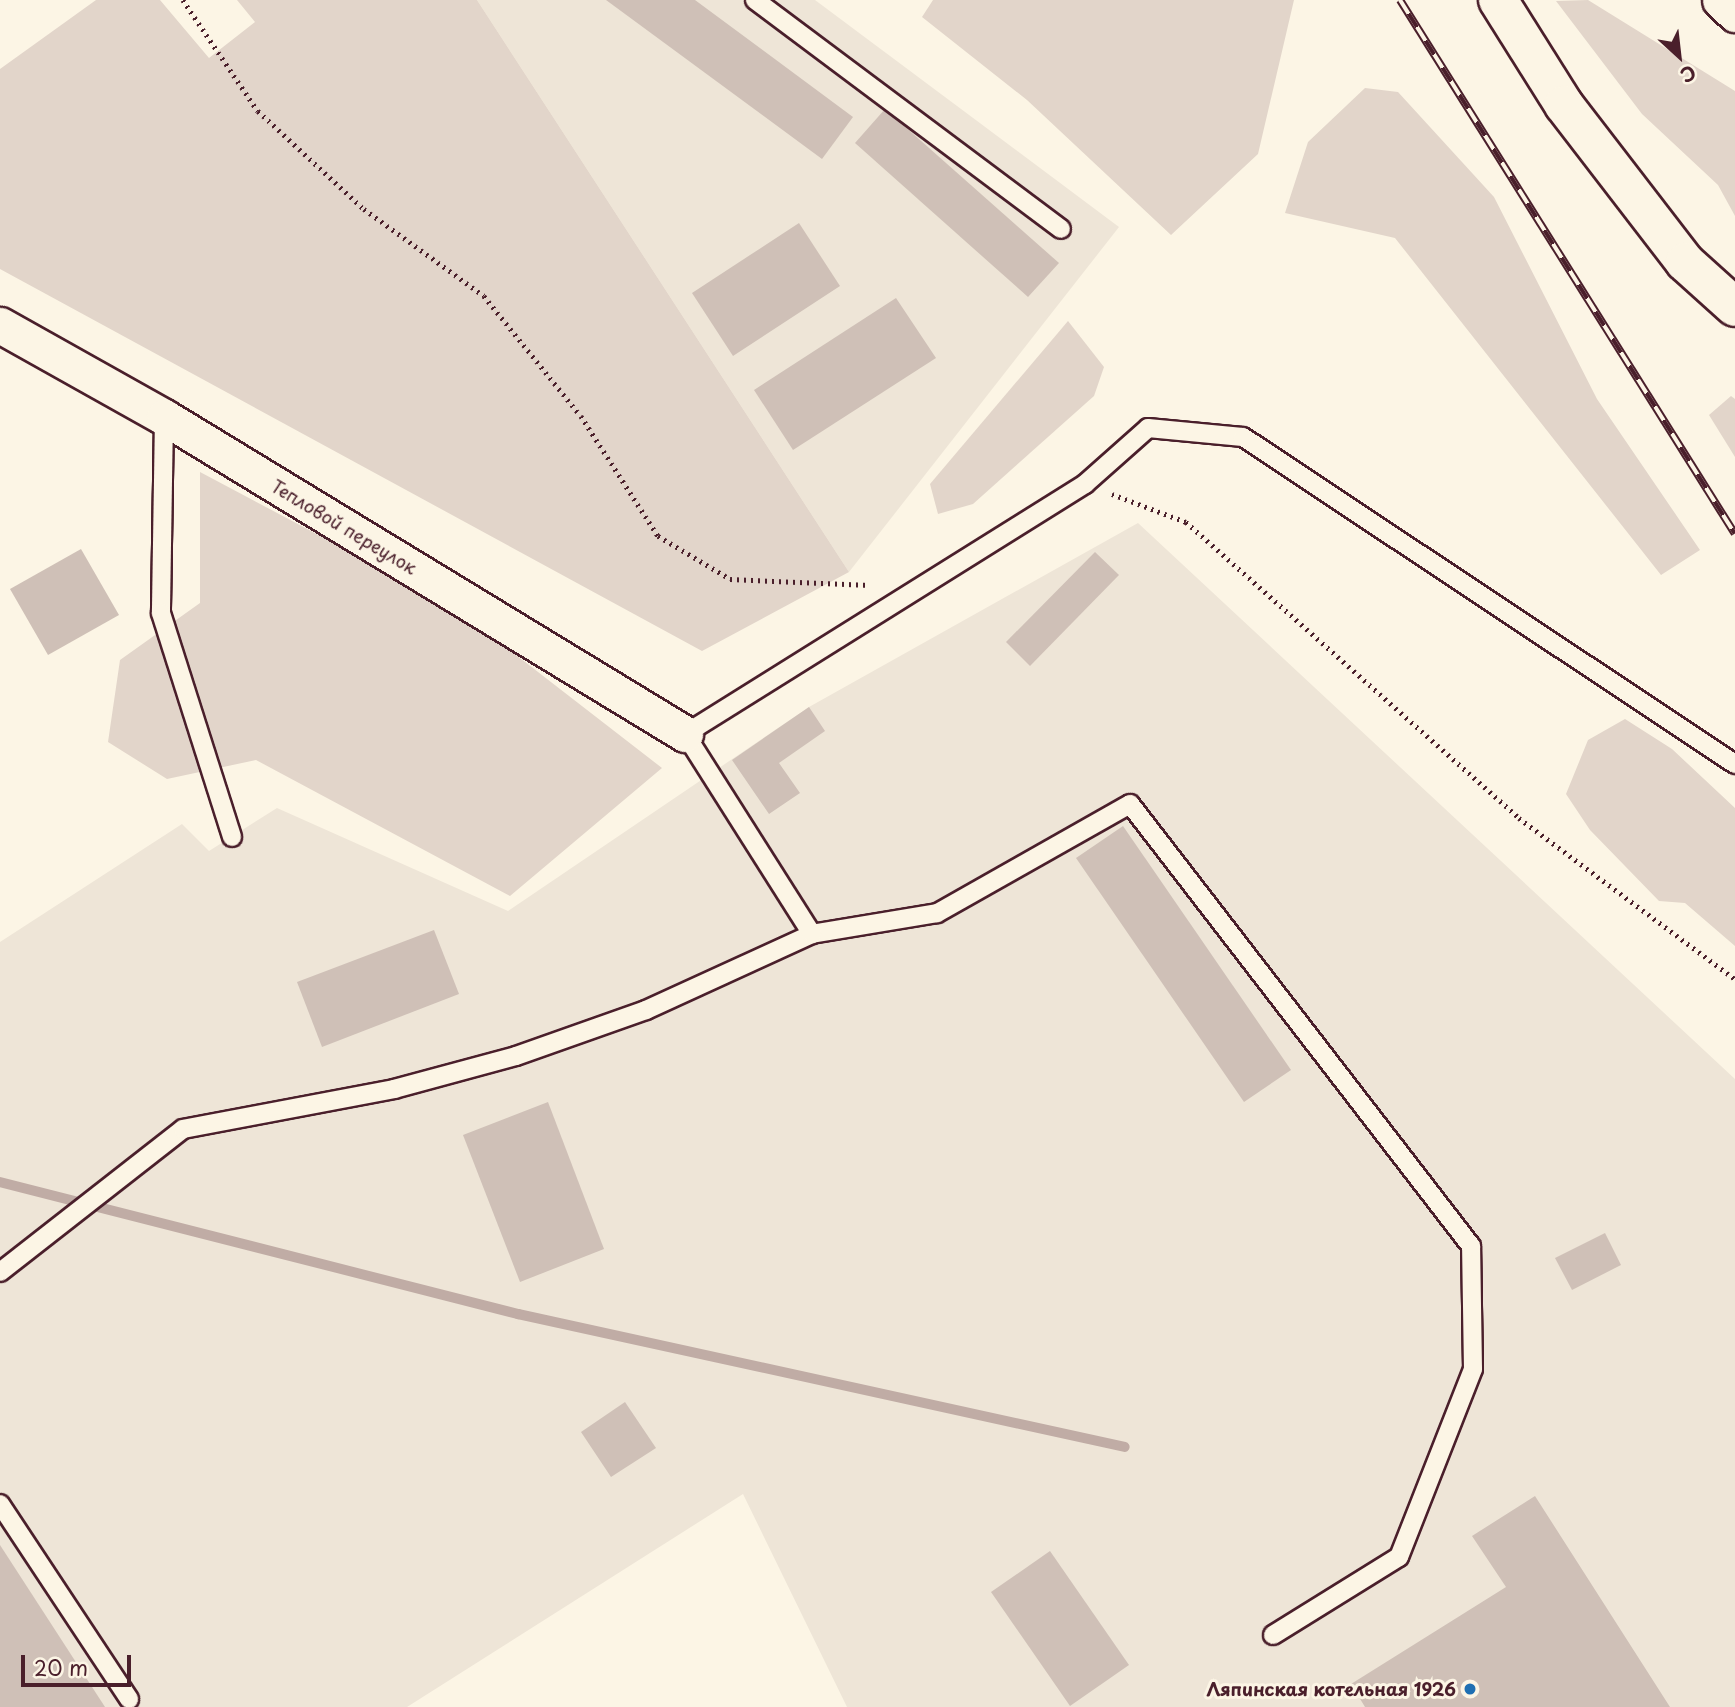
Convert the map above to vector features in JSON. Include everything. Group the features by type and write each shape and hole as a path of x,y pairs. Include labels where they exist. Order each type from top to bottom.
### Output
{"main road":[{"path":"1498,0 1564,105 1685,262 1735,307"}],"street":[{"path":"1720,0 1735,14"},
{"name":"Тепловой переулок","path":"0,325 164,417 685,734"}],"lane":[{"path":"755,0 1061,229"},
{"path":"164,417 161,613 232,836"},
{"path":"812,934 685,734 1085,484 1148,428 1243,437 1735,764"},
{"path":"0,1272 183,1129 394,1089 516,1056 646,1010 812,934 937,913 1130,804 1471,1246 1474,1369 1399,1558 1273,1635"},
{"path":"0,1504 129,1699"}],"path":[{"path":"183,0 258,110 365,209 484,296 581,416 659,536 730,579 911,593"},
{"path":"1085,484 1186,522 1519,818 1735,979"}],"shaded area":[{"path":"96,0 160,0 209,58 255,22 237,0 477,0 849,572 702,651 0,269 0,69"},
{"path":"477,0 815,0 1119,227 849,572"},
{"path":"933,0 1294,0 1258,154 1171,235 1027,100 922,17"},
{"path":"1588,0 1735,91 1735,216 1718,185 1642,114 1556,1"},
{"path":"1365,88 1398,92 1494,197 1597,399 1700,550 1661,575 1395,238 1285,213 1308,142"},
{"path":"1068,321 1104,367 1094,396 973,504 938,514 930,484"},
{"path":"1731,396 1735,399 1735,457 1709,415"},
{"path":"200,472 454,607 662,768 510,896 256,760 167,779 108,742 120,660 200,603"},
{"path":"1138,523 1735,1079 1735,1707 847,1707 743,1494 407,1707 0,1707 0,942 182,824 209,851 277,808 508,911 809,707"},
{"path":"1625,719 1672,749 1735,808 1735,946 1685,903 1659,901 1590,830 1566,794 1588,740"}],"building":[{"path":"606,0 695,0 853,117 822,159"},
{"path":"885,109 1059,263 1028,297 855,143"},
{"path":"799,223 840,286 733,356 692,293"},
{"path":"896,298 936,358 793,450 754,390"},
{"path":"81,549 119,615 48,655 10,589"},
{"path":"1095,552 1119,575 1030,666 1006,642"},
{"path":"809,707 825,731 779,763 800,793 769,814 732,760"},
{"path":"1123,826 1291,1070 1244,1102 1076,858"},
{"path":"434,930 459,994 322,1047 297,982"},
{"path":"548,1102 604,1249 520,1282 463,1135"},
{"path":"1605,1233 1621,1265 1572,1290 1555,1258"},
{"path":"625,1402 656,1448 611,1477 581,1432"},
{"path":"1535,1496 1670,1707 1365,1707 1351,1684 1506,1587 1472,1536"},
{"path":"0,1545 105,1707 0,1707"},
{"path":"1050,1551 1129,1665 1070,1706 991,1592"}],"waterway":[{"path":"0,1182 518,1314 1125,1447"}],"railway":[{"path":"1400,0 1735,534"}],"place":[{"name":"Ляпинская котельная 1926","path":"1470,1689"}]}
